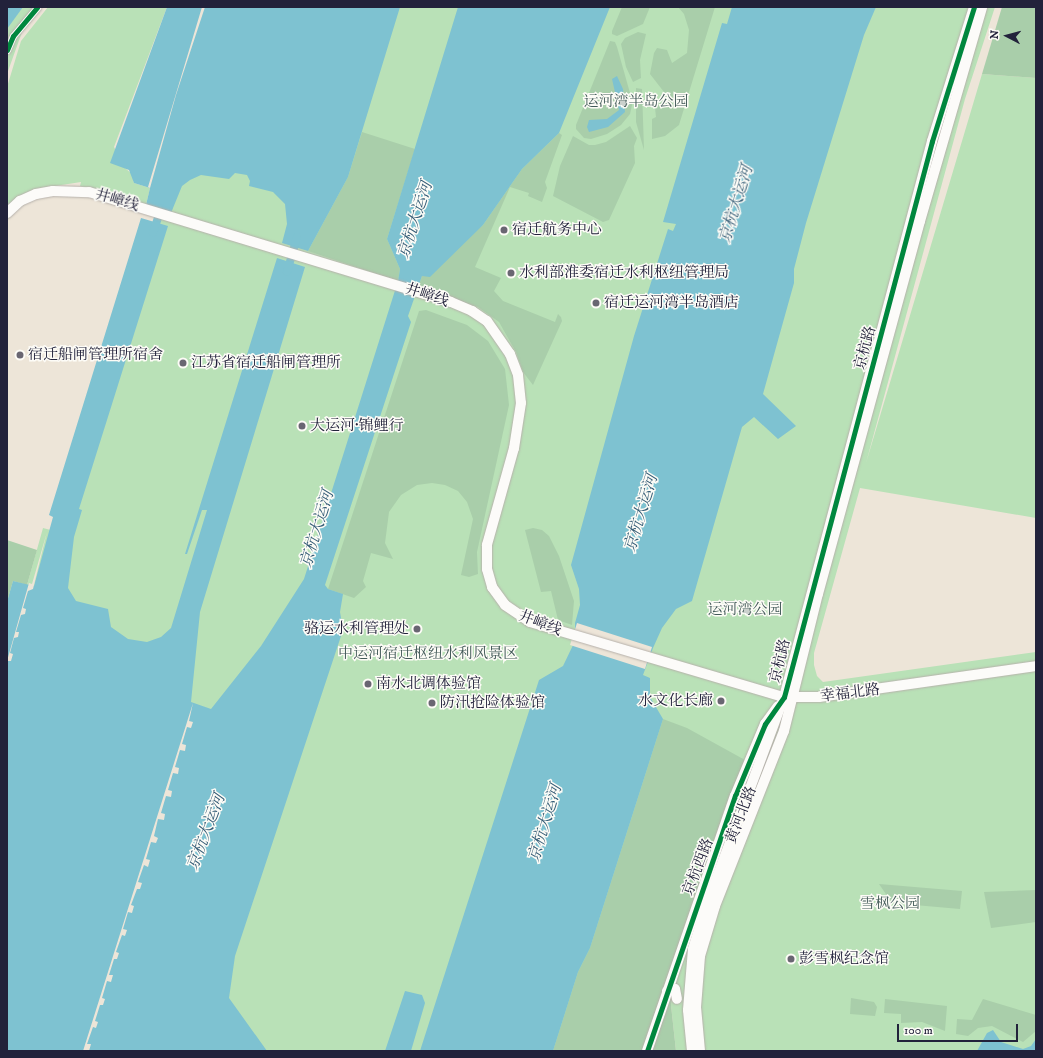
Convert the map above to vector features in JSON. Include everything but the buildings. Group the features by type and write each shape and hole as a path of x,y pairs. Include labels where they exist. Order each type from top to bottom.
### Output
{"main road":[{"name":"京杭路","path":"788,697 932,141 974,7"},
{"name":"京杭路","path":"788,697 818,594 920,221 982,7"},
{"name":"井嶂线","path":"7,214 20,201 36,194 53,191 89,192 386,282 472,311 487,321 510,354 518,375 521,414 487,545 489,578 498,597 515,614 530,622 668,662"},
{"name":"幸福北路","path":"668,662 788,697 826,696 1036,666"},
{"name":"京杭西路","path":"647,1051 735,796 765,724 788,697"},
{"name":"黄河北路","path":"692,1051 688,1010 693,949 707,904 788,697"},
{"name":"黄河北路","path":"700,1051 696,1007 700,956 716,906 784,731 788,697"},
{"path":"667,991 675,989 677,999"}],"street":[{"path":"7,50 13,36 37,7"}],"green space":[{"path":"7,7 42,7 22,32 7,74"},
{"path":"48,7 167,7 114,147 125,168 132,174 134,183 150,188 146,205 80,186 81,182 42,188 7,205 7,87 21,41"},
{"name":"中运河宿迁枢纽水利风景区","path":"227,7 995,7 965,99 866,463 982,74 1036,78 1036,518 860,488 814,653 814,665 817,676 823,682 1036,652 1036,1051 676,1051 671,1005 677,952 644,1051 7,1051 7,602 13,581 27,585 43,528 62,533"},
{"path":"622,7 650,7 643,24 617,36 612,34 612,31"},
{"path":"678,7 715,7 679,125 665,136 652,139 652,119 656,117 655,108 662,101 664,92 650,74 654,53 657,48 667,50 672,63 687,53 689,30 684,14"},
{"path":"1002,7 1036,7 1036,78 982,74"},
{"path":"638,32 646,34 640,60 641,78 633,82 626,67 621,44 625,38"},
{"path":"610,41 615,42 617,47 630,93 632,105 630,114 621,125 607,134 591,139 584,138 576,129 576,125"},
{"name":"运河湾半岛公园","path":"636,88 642,89 644,150 636,122"},
{"path":"630,126 637,138 634,146 635,163 609,220 603,222 553,196 560,166 573,136 589,145 595,145 606,142"},
{"path":"362,132 415,149 387,239 400,269 398,281 308,251 348,177"},
{"path":"559,133 562,135 545,182 547,188 542,202 528,196 529,193 510,187 475,267 501,278 494,291 503,301 555,322 558,314 561,317 562,321 533,385 523,372 516,352 499,322 478,307 418,288 422,276 483,225 522,169"},
{"path":"426,310 467,325 488,341 505,369 509,405 477,552 478,574 469,577 461,575 473,519 467,502 458,491 445,485 432,483 417,485 401,495 389,512 385,543 393,559 371,553 363,581 366,587 354,598 328,589 419,311"},
{"path":"533,528 542,530 549,536 559,556 574,601 572,625 558,620 551,591 541,592 525,530"},
{"path":"7,540 37,550 27,585 13,581 7,602"},
{"path":"663,719 687,728 745,760 678,948 671,1005 676,1051 553,1051 578,972 590,948"},
{"path":"879,884 962,891 960,909 892,903"},
{"path":"1036,890 1036,922 991,928 984,892"},
{"path":"851,998 874,1002 877,1007 875,1016 850,1014"},
{"path":"885,999 947,1006 945,1031 922,1022 901,1023 901,1014 884,1013"},
{"path":"983,999 1036,1015 1036,1031 1023,1042 992,1026 978,1028 968,1036 956,1034 957,1019 972,1020"}],"water":[{"path":"7,7 23,7 7,29"},
{"path":"167,7 400,7 348,177 308,251 282,243 287,224 285,204 273,192 249,186 250,181 247,175 235,173 229,179 201,175 190,180 182,186 171,213 146,205 150,188 134,183 129,170 110,163"},
{"path":"458,7 610,7 559,133 522,169 483,225 430,277 422,276 408,316 411,322 325,585 328,589 343,594 340,612 343,630 235,956 229,998 267,1051 7,1051 7,602 13,581 34,586 53,517 49,515 141,218 168,226 79,509 82,510 74,537 68,588 76,601 108,609 111,627 128,639 147,642 161,637 171,628 207,510 202,510 187,554 185,554 277,258 305,267 200,612 191,702 211,709 261,646 304,579 398,281 400,269 387,239"},
{"path":"732,7 876,7 864,35 806,223 794,269 794,283 763,394 796,426 778,439 754,417 742,427 692,601 676,609 662,628 653,648 643,675 650,678 650,697 663,719 590,948 578,972 553,1051 420,1051 539,680 563,666 575,641 575,623 580,605 579,589 571,565 634,336 668,229 673,231 676,224 663,222 722,23 727,24"},
{"path":"617,76 623,89 625,112 608,127 589,132 587,127 589,120 607,119 619,110 612,79"},
{"path":"405,991 422,995 425,1003 411,1051 385,1051"},
{"path":"993,1030 1001,1042 1023,1049 1031,1046 1036,1039 1036,1051 977,1051 987,1033"}],"pier":[{"path":"202,7 205,7 176,95 150,188 148,187"},
{"path":"47,532 33,589 28,591 23,608 26,609 25,614 21,615 16,632 19,632 18,637 14,638 10,653 13,654 11,661 7,661 29,583 32,584"},
{"path":"577,623 652,647 645,669 570,645"},
{"path":"193,703 189,721 193,722 191,728 187,727 182,744 186,745 185,751 180,750 175,767 179,768 178,774 173,773 168,790 172,791 171,797 166,796 161,813 165,814 164,820 158,819 154,836 158,838 156,843 151,842 146,859 150,860 148,867 144,865 138,882 142,883 140,889 137,889 131,905 134,906 132,913 128,912 123,929 127,930 125,936 122,935 116,952 119,953 117,959 114,959 109,975 113,975 111,982 107,981 102,998 105,999 103,1005 100,1005 95,1021 98,1022 96,1028 93,1027 87,1044 91,1044 89,1051 83,1051"}],"waterway":[{"name":"京杭大运河","path":"153,233 161,208"},
{"name":"京杭大运河","path":"287,272 297,237"}],"cycle path":[{"path":"7,50 13,36 37,7"},
{"path":"647,1051 735,796 765,724 784,697 932,141 974,7"}],"place":[{"name":"宿迁航务中心","path":"504,230"},
{"name":"水利部淮委宿迁水利枢纽管理局","path":"511,273"},
{"name":"宿迁运河湾半岛酒店","path":"596,303"},
{"name":"宿迁船闸管理所宿舍","path":"20,355"},
{"name":"江苏省宿迁船闸管理所","path":"183,363"},
{"name":"大运河·锦鲤行","path":"302,426"},
{"name":"骆运水利管理处","path":"417,629"},
{"name":"南水北调体验馆","path":"368,684"},
{"name":"水文化长廊","path":"721,701"},
{"name":"防汛抢险体验馆","path":"432,703"},
{"name":"彭雪枫纪念馆","path":"791,959"}],"park label":[{"name":"运河湾公园","path":"745,610"},
{"name":"雪枫公园","path":"890,904"}]}
